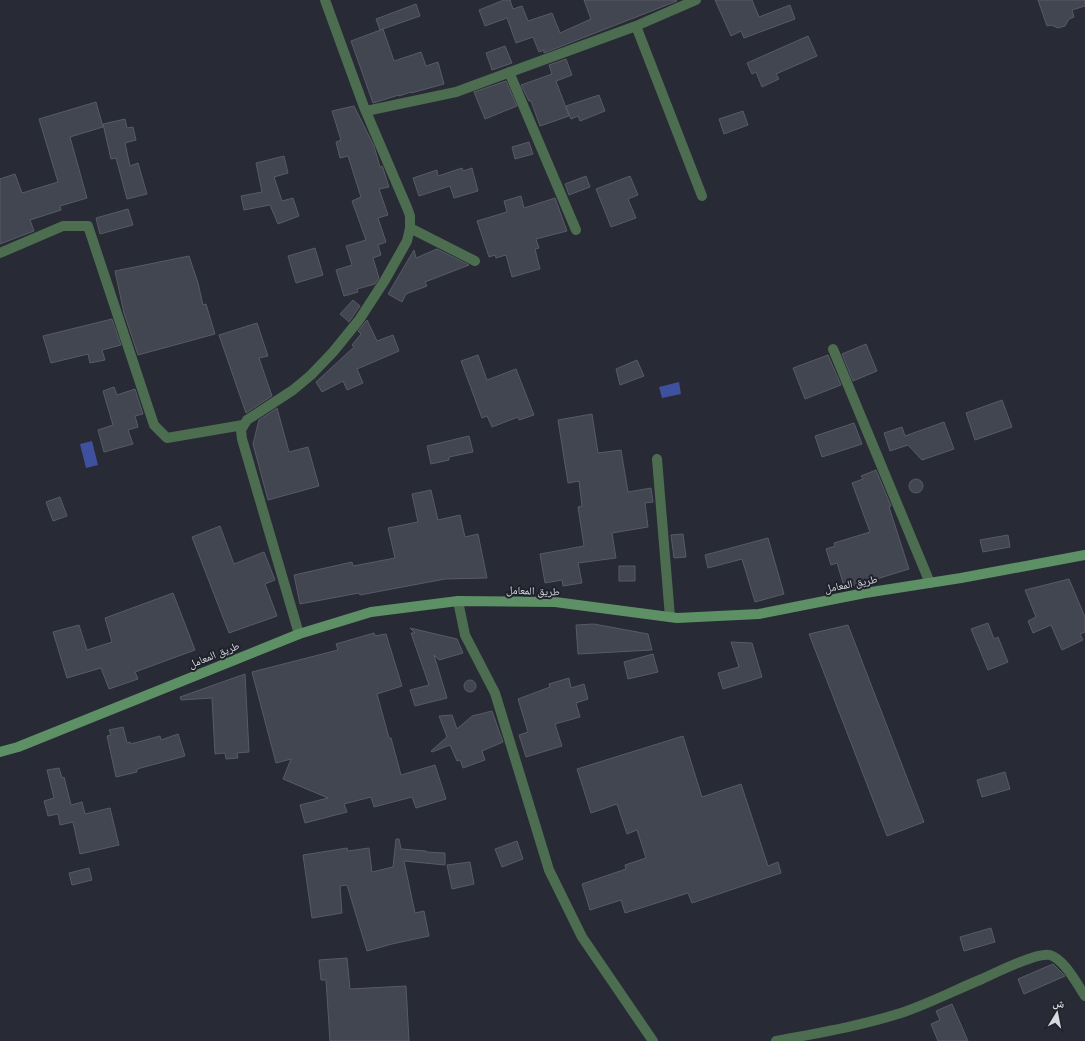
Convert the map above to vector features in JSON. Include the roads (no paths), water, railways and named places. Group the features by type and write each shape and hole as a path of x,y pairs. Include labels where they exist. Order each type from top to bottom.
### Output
{"main road":[{"name":"طريق المعامل","path":"0,752 18,747 300,634 370,612 458,601 555,602 678,618 759,614 865,593 930,583 1085,555"}],"street":[{"path":"300,634 242,440 243,425 247,420 293,390 311,375 333,352 360,320 386,280 407,241 410,228 410,216 408,210 366,111 325,0"},
{"path":"366,111 456,92 636,26 696,0"},
{"path":"636,26 702,196"},
{"path":"509,72 576,230"},
{"path":"0,253 63,226 88,226 154,425 167,438 243,425"},
{"path":"410,228 475,261"},
{"path":"833,349 930,583"},
{"path":"657,459 670,617"},
{"path":"458,601 465,635 495,693 549,870 582,937 653,1041"},
{"path":"776,1041 867,1024 902,1013 1013,965 1041,955 1050,956 1058,960 1072,976 1085,996"}],"water":[{"path":"679,382 681,394 662,398 659,387"},
{"path":"92,441 98,465 86,468 80,444"}]}
